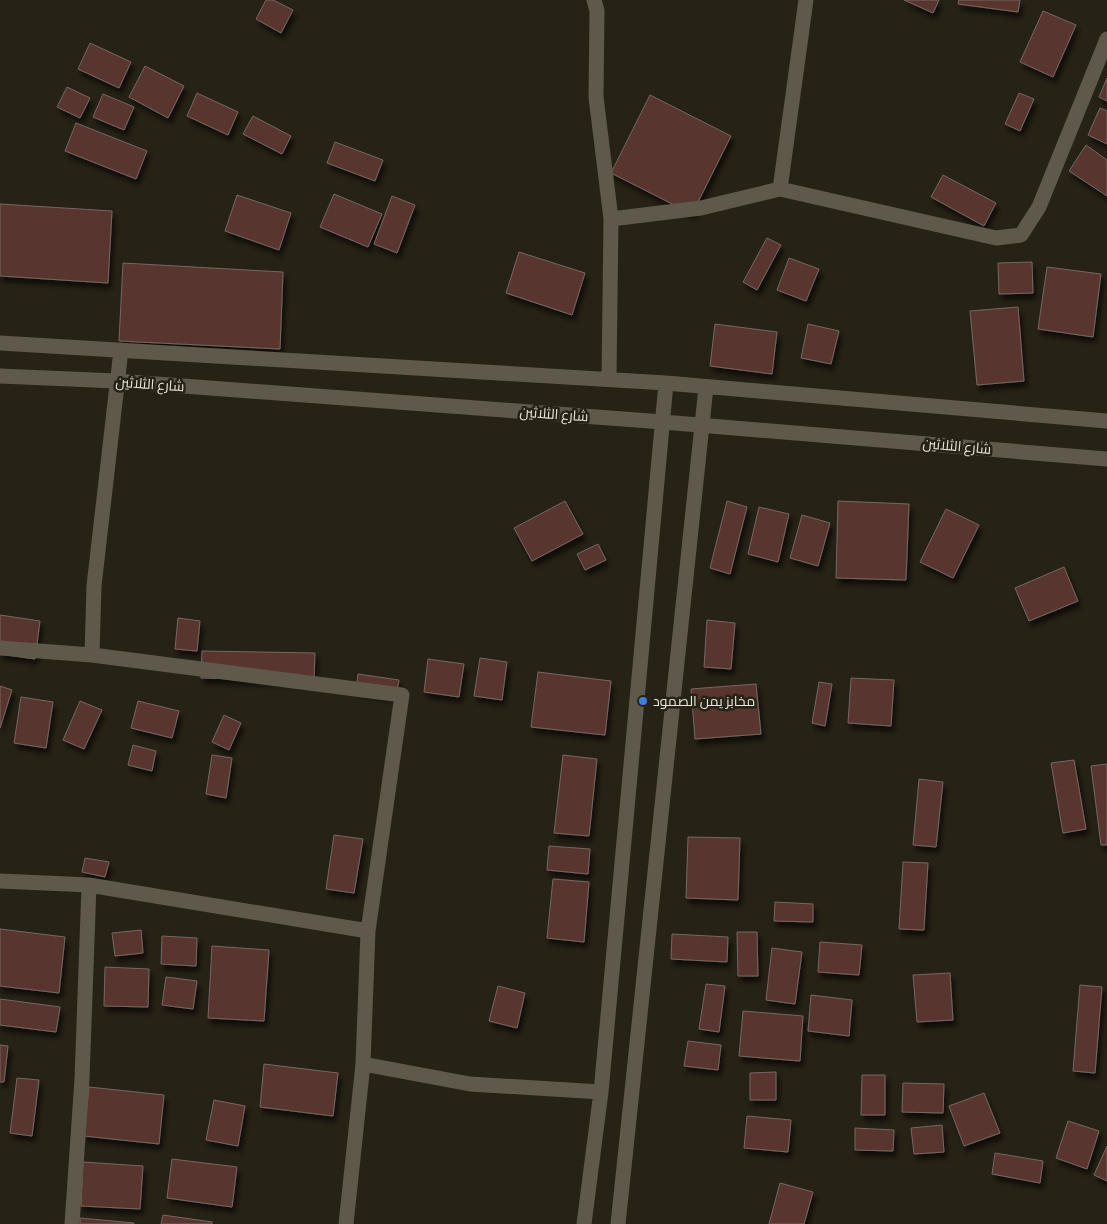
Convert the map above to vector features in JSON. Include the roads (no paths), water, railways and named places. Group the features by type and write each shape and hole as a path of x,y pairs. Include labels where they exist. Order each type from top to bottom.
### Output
{"street":[{"path":"594,0 597,11 596,97 611,219 609,380"},
{"path":"780,189 806,0"},
{"path":"611,219 701,208 780,189 996,238 1021,235 1039,208 1107,39"},
{"path":"0,343 666,383 1107,421"},
{"path":"92,655 94,586 121,350"},
{"name":"شارع الثلاثين","path":"0,376 116,382 663,422 1107,459"},
{"path":"584,1224 601,1092 666,383"},
{"path":"618,1224 706,386"},
{"path":"0,648 92,655 402,695 368,932 362,1064 346,1224"},
{"path":"0,881 89,885 368,932"},
{"path":"72,1224 82,1079 89,885"},
{"path":"362,1064 470,1084 601,1092"}],"place":[{"name":"مخابز يمن الصمود","path":"643,701"}]}
